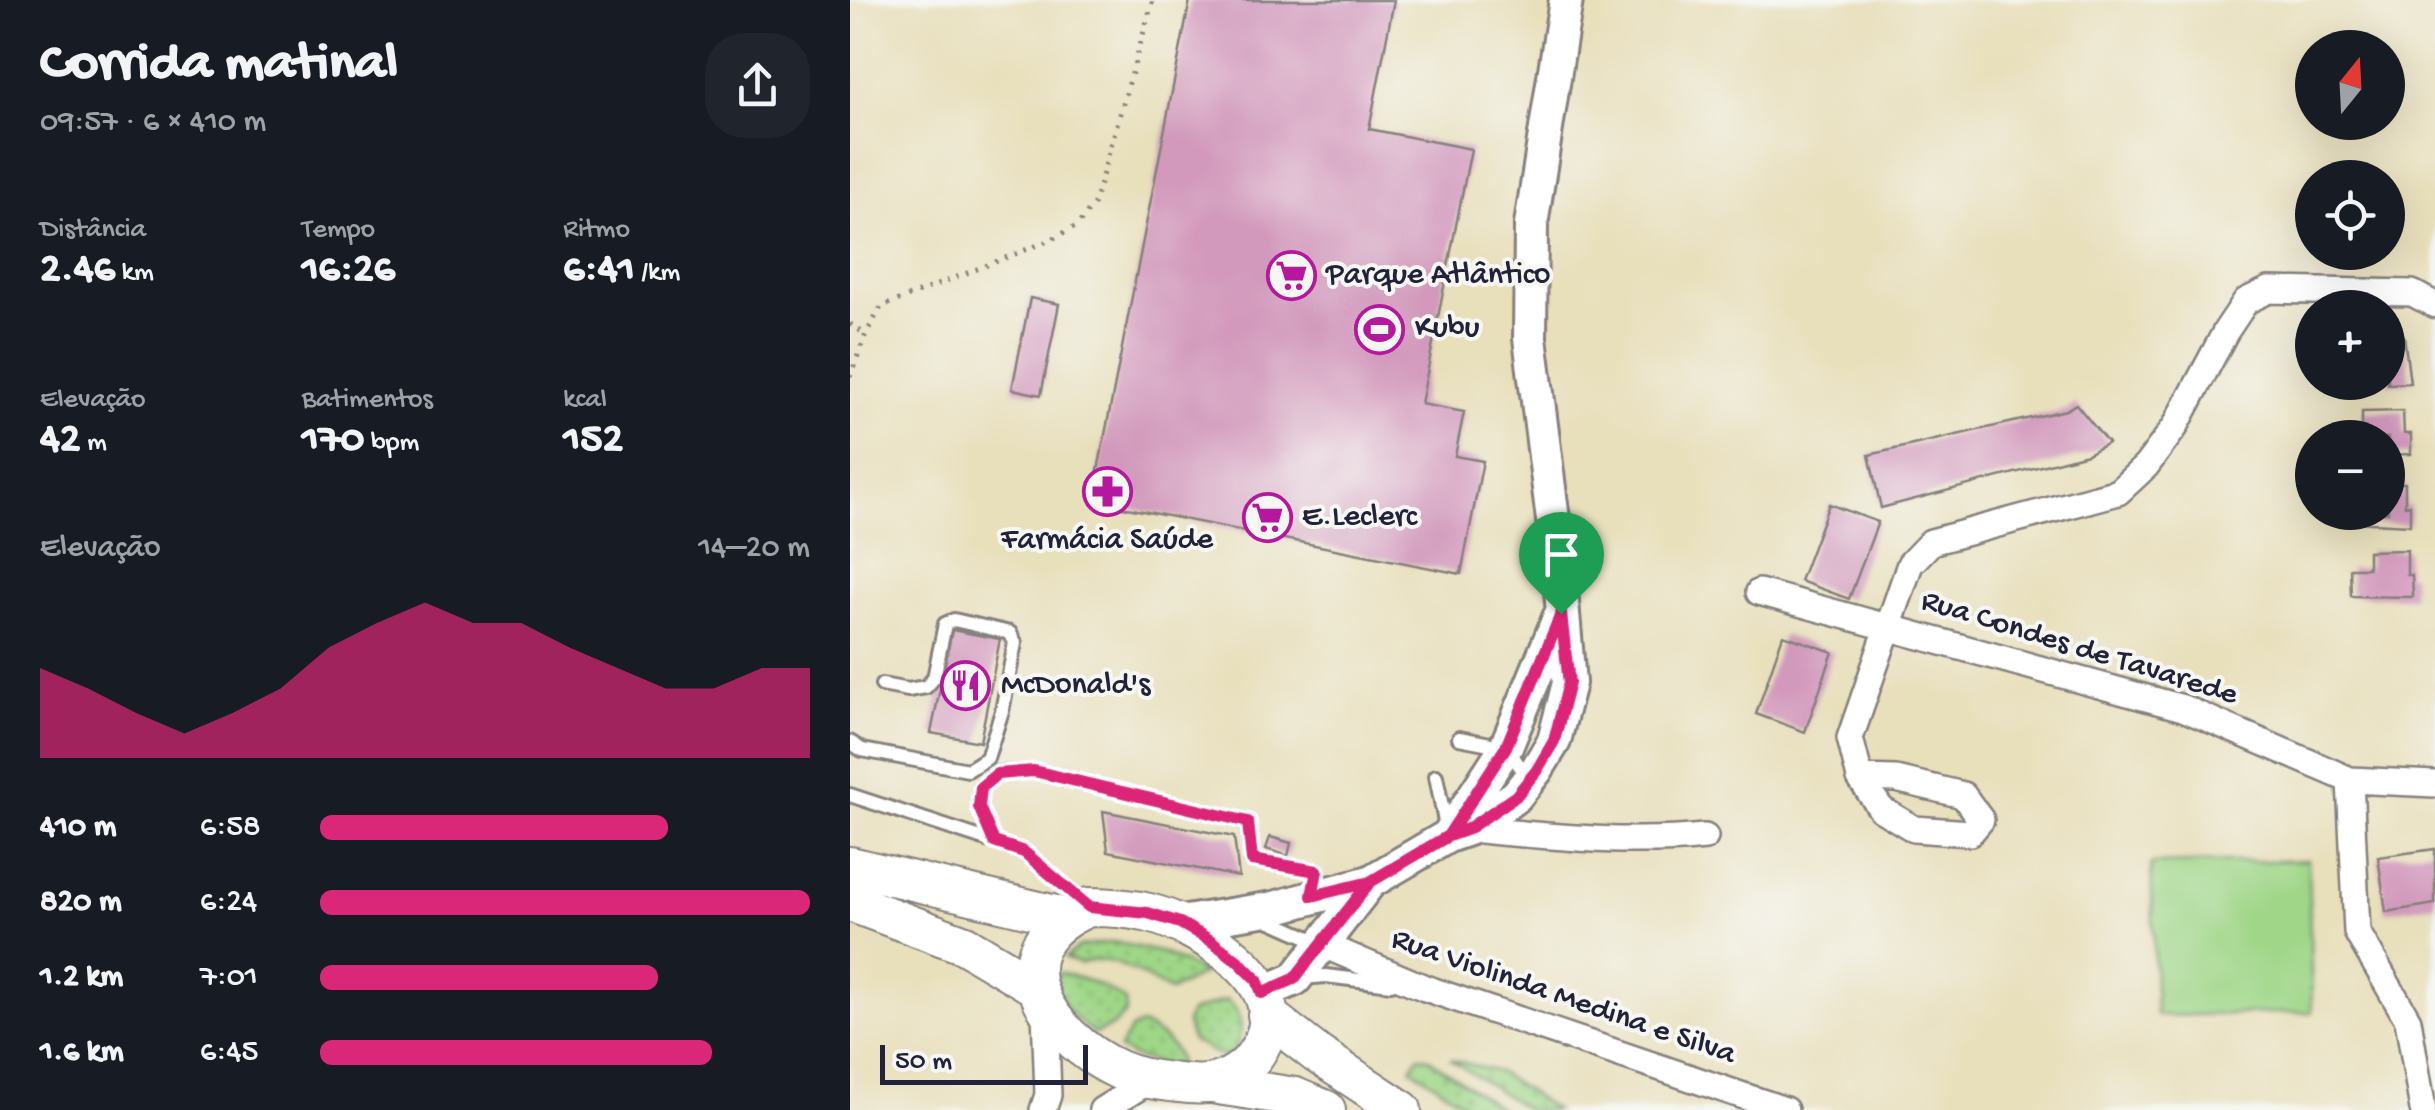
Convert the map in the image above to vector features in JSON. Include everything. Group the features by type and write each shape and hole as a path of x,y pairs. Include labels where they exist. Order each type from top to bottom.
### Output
{"main road":[{"path":"850,866 1076,912 1148,913 1180,923 1238,961 1274,996 1317,1054 1402,1110"},
{"path":"850,902 965,945 1039,998 1089,1052 1119,1070 1152,1080 1212,1084 1295,1097 1326,1110"},
{"path":"1039,998 1035,960 1045,936 1076,912"},
{"path":"1212,1084 1237,1074 1256,1056 1274,996"}],"street":[{"path":"1180,923 1274,908 1370,882 1516,796 1554,741 1569,683 1530,338 1531,225 1566,0"},
{"path":"1860,778 1850,738 1910,564 1931,542 2118,492 2146,466 2176,427 2246,301 2269,290 2412,294 2435,305"},
{"name":"Rua Condes de Tavarede","path":"1759,592 2183,708 2350,780 2435,784"},
{"path":"1458,832 1506,747 1561,614"},
{"path":"2350,780 2357,932 2408,1020 2426,1069 2423,1110"},
{"path":"1458,832 1674,840 1705,836"},
{"path":"1274,996 1370,882"},
{"name":"Rua Violinda Medina e Silva","path":"1321,944 1425,988 1785,1110"},
{"path":"1039,998 1048,1096 1043,1110"},
{"path":"1102,1110 1152,1080"}],"lane":[{"path":"850,742 862,750 968,770 986,758 1002,711 1015,644 1010,633 954,620 946,624 934,678 926,688 908,690 882,685"},
{"path":"1459,738 1506,747 1530,779"},
{"path":"994,842 979,807 981,787 997,774 1034,771 1248,822 1252,860 1317,871 1312,896"},
{"path":"1436,776 1458,832"},
{"path":"850,794 1024,852 1076,912"},
{"path":"1245,912 1321,944"},
{"path":"1274,996 1326,976 1425,988"}],"path":[{"path":"850,377 866,334 881,308 1077,226 1094,204 1153,0"},
{"path":"850,324 866,334"}],"green space":[{"path":"2308,860 2312,1012 2156,1016 2151,864"},
{"path":"1114,942 1163,953 1204,973 1170,991 1114,963 1091,960 1081,964 1065,958 1079,947"},
{"path":"1058,973 1109,991 1125,1001 1126,1012 1113,1026 1094,1034 1062,1000"},
{"path":"1226,1000 1238,1013 1241,1029 1237,1045 1227,1059 1192,1041 1186,1022 1191,1012"},
{"path":"1141,1025 1167,1041 1176,1053 1179,1067 1136,1058 1119,1049 1131,1029"},
{"path":"1419,1056 1428,1058 1502,1110 1473,1110 1411,1068"},
{"path":"1450,1059 1498,1072 1555,1110 1527,1110"}],"building":[{"name":"Parque Atlântico","path":"1190,0 1394,0 1369,129 1471,149 1421,404 1464,412 1455,456 1483,461 1461,574 1092,501"},
{"path":"1030,298 1059,304 1041,395 1012,389"},
{"path":"2405,344 2410,383 2405,383"},
{"path":"2076,404 2108,443 2087,454 1881,508 1869,455 2066,410"},
{"path":"2403,411 2403,420 2362,420 2362,412"},
{"path":"2405,434 2411,434 2411,454 2405,454"},
{"path":"1829,504 1878,522 1849,599 1800,581"},
{"path":"2410,505 2410,525 2405,525 2405,506"},
{"path":"2407,550 2407,575 2412,575 2413,597 2351,596 2350,568 2368,568 2368,551"},
{"name":"McDonald's","path":"952,630 1000,639 980,742 931,733"},
{"path":"1783,635 1833,652 1805,732 1756,714"},
{"path":"1103,811 1234,837 1239,877 1108,851"},
{"path":"1270,837 1291,843 1288,856 1266,849"},
{"path":"2435,849 2435,904 2386,912 2378,857"}],"place":[{"name":"Parque Atlântico","path":"1291,276"},
{"name":"Kubu","path":"1380,329"},
{"name":"Farmácia Saúde","path":"1107,491"},
{"name":"E.Leclerc","path":"1267,518"},
{"name":"McDonald's","path":"966,686"}],"route":[{"path":"1561,614 1506,747 1448,836 1370,882 1312,896 1317,871 1252,860 1248,822 1034,771 997,774 981,787 979,807 994,842 1024,852 1089,907 1115,907 1180,923 1238,961 1257,980 1262,993 1294,979 1370,882 1448,836 1468,829 1516,796 1537,770 1554,741 1569,683 1561,614"}]}
